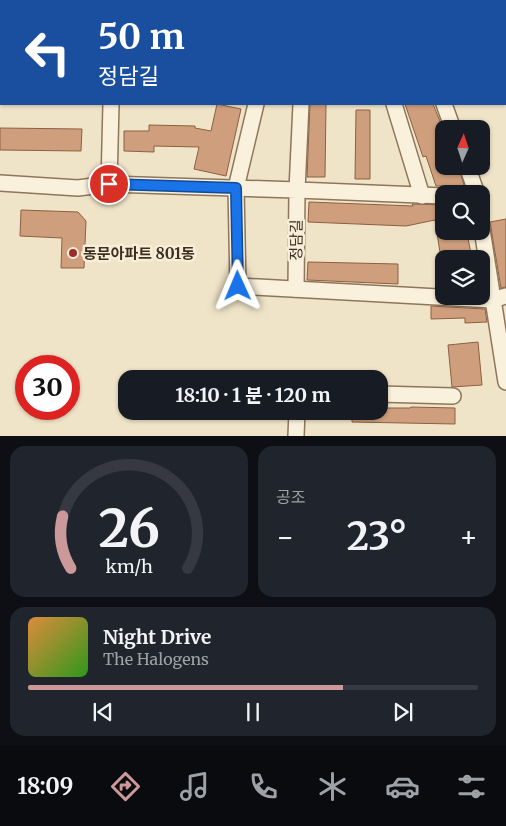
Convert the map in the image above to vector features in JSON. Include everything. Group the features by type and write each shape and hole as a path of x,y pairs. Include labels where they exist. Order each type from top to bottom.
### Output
{"street":[{"path":"109,184 111,105"},
{"path":"256,105 236,188 238,286 499,298"},
{"name":"정담길","path":"296,289 297,190 301,105"},
{"path":"394,105 422,196"},
{"path":"445,105 450,120"},
{"path":"0,183 78,188 109,184 435,196"},
{"path":"485,240 499,298 506,382"},
{"path":"388,394 453,396"},
{"path":"296,436 297,420"}],"building":[{"path":"217,105 241,109 226,176 194,169 199,147 154,146 154,152 124,151 124,131 149,131 149,125 195,126 195,128 211,131"},
{"path":"310,105 326,105 325,177 307,177"},
{"path":"405,105 433,105 440,120 435,120 435,175 461,175 464,185 436,185 426,156 423,157"},
{"path":"356,110 370,110 370,179 355,179"},
{"path":"0,128 82,129 81,151 0,150"},
{"path":"309,202 413,206 412,204 435,205 435,220 406,226 308,222"},
{"name":"동문아파트 801동","path":"21,210 78,212 86,221 84,268 61,268 62,238 20,236"},
{"path":"506,219 506,287 501,288 490,222"},
{"path":"438,240 468,240 470,250 440,250"},
{"path":"308,262 398,264 398,284 307,280"},
{"path":"431,306 485,309 487,322 465,323 465,318 431,319"},
{"path":"478,342 482,385 452,387 448,345"},
{"path":"388,408 455,408 455,424 352,422 352,420 388,420"}],"place":[{"name":"동문아파트 801동","path":"73,253"}],"route":[{"path":"109,184 236,188 238,286"}]}
